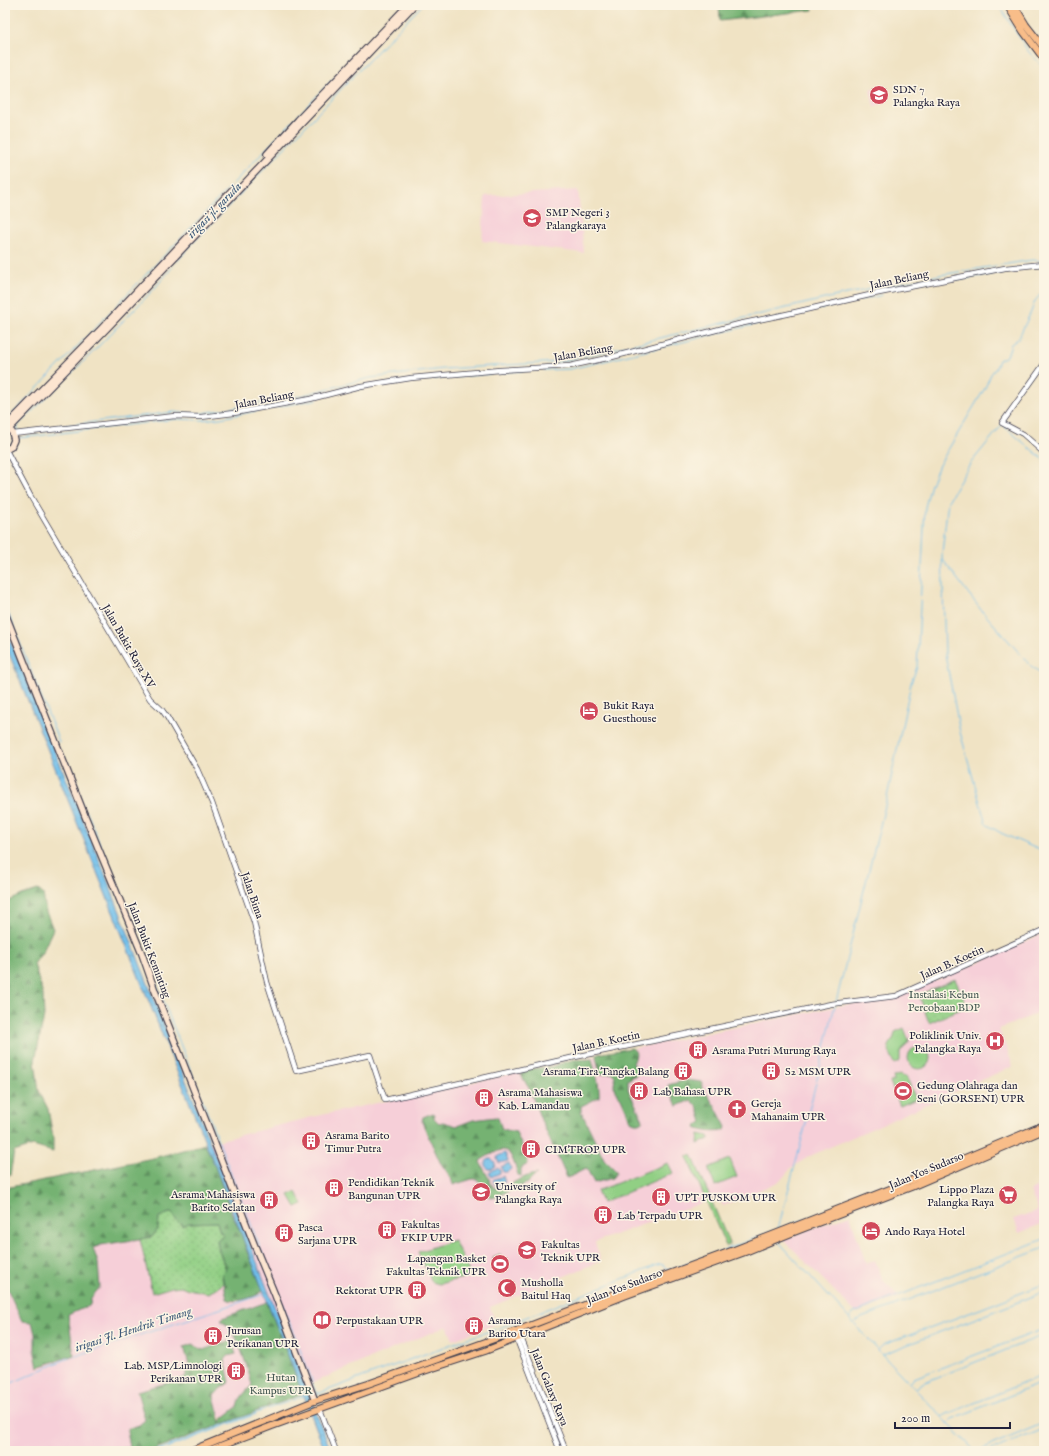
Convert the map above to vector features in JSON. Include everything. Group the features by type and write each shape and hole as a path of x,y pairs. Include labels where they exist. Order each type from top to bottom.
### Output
{"main road":[{"path":"400,17 408,5"},
{"path":"5,450 13,444 14,438 8,430 400,17 414,5"},
{"path":"1007,5 1031,44 1044,59"},
{"path":"1014,5 1026,26 1044,48"},
{"name":"Jalan Bukit Keminting","path":"5,613 85,816 142,954 155,991 275,1295 314,1400"},
{"name":"Jalan Yos Sudarso","path":"918,1181 1044,1125"},
{"name":"Jalan Yos Sudarso","path":"257,1424 314,1400 369,1387 485,1350 517,1334 774,1237 794,1232 1044,1130"},
{"name":"Jalan Yos Sudarso","path":"207,1451 318,1409 369,1387"},
{"path":"190,1451 257,1424 260,1431"}],"street":[{"name":"Jalan Beliang","path":"8,430 97,425 175,416 201,417 234,414 310,399 361,386 411,378 500,370 570,366 612,357 739,324 874,294 1005,268 1044,264"},
{"path":"1044,364 1002,423 1022,434 1044,453"},
{"name":"Jalan Bukit Raya XV","path":"5,450 138,680 150,699 164,714 197,769 212,803 229,854"},
{"name":"Jalan Bima","path":"229,854 254,922 267,982 296,1071 370,1055 385,1100"},
{"name":"Jalan B. Koetin","path":"385,1100 575,1057 831,1004 896,996 1044,930"},
{"name":"Jalan Galaxy Raya","path":"517,1334 560,1451"},
{"name":"Jalan Galaxy Raya","path":"544,1404 566,1451"},
{"path":"318,1409 336,1451"}],"shaded area":[{"name":"SDN 7 Palangka Raya","path":"883,86 888,100 874,107 870,89"},
{"name":"SMP Negeri 3 Palangkaraya","path":"578,190 584,253 482,241 485,196"},
{"name":"University of Palangka Raya","path":"1044,933 1044,1011 999,1029 1013,1066 810,1156 791,1168 780,1181 723,1206 718,1197 595,1242 601,1261 490,1307 496,1324 453,1340 447,1326 317,1381 133,1451 5,1451 5,1278 221,1186 205,1144 308,1118 515,1073 844,1005 890,999 971,966"},
{"path":"1044,1184 1044,1223 1019,1233 1014,1219 1038,1210 1030,1191"},
{"path":"850,1215 866,1264 875,1260 883,1280 899,1297 856,1313 783,1239"}],"green space":[{"path":"719,5 812,5 813,10 720,21"},
{"path":"38,890 43,894 46,912 53,929 43,951 34,964 43,995 44,1016 35,1061 39,1091 48,1109 53,1137 53,1152 33,1146 14,1152 10,1175 5,1176 5,903 22,895"},
{"name":"Instalasi Kebun Percobaan BDP","path":"955,979 967,1006 929,1023 919,995"},
{"path":"904,1028 909,1041 900,1053 900,1061 894,1064 888,1048 895,1032"},
{"path":"919,1047 927,1050 930,1058 927,1066 919,1069 911,1066 908,1058 911,1050"},
{"path":"631,1048 636,1053 633,1064 640,1071 628,1080 628,1089 643,1120 637,1123 631,1121 621,1098 615,1091 615,1076 612,1073 600,1073 596,1057 598,1054"},
{"path":"592,1059 598,1083 599,1097 581,1106 581,1111 604,1159 617,1172 612,1178 594,1183 587,1169 567,1178 541,1120 530,1090 521,1075 521,1072 529,1069 550,1067 572,1060"},
{"name":"Gedung Olahraga dan Seni (GORSENI) UPR","path":"901,1074 903,1077 906,1076 916,1099 900,1106 890,1082 894,1081 893,1077"},
{"path":"686,1080 702,1082 702,1088 718,1112 726,1127 725,1130 711,1132 696,1128 697,1125 702,1122 697,1106 691,1100 677,1106 668,1085"},
{"path":"433,1113 435,1114 434,1118 439,1123 443,1122 457,1126 473,1120 496,1117 498,1118 502,1129 516,1132 527,1156 528,1164 521,1168 521,1176 518,1175 512,1158 506,1151 501,1150 481,1160 480,1162 494,1188 505,1186 537,1174 528,1183 493,1198 490,1197 487,1190 477,1179 472,1179 453,1185 451,1178 440,1162 422,1122 423,1117"},
{"path":"699,1134 709,1136 709,1139 698,1144"},
{"path":"205,1144 215,1166 231,1212 243,1238 263,1290 262,1292 250,1298 234,1301 227,1299 222,1274 226,1270 217,1240 224,1234 220,1232 217,1222 189,1223 182,1226 176,1220 172,1212 159,1217 158,1229 152,1237 101,1245 93,1248 98,1263 100,1287 91,1298 90,1305 68,1315 74,1355 38,1367 35,1354 35,1334 32,1322 22,1321 7,1288 5,1288 5,1188 153,1158"},
{"path":"692,1155 730,1245 726,1246 687,1157"},
{"path":"730,1159 737,1177 715,1186 708,1168"},
{"path":"668,1163 673,1173 602,1203 597,1191"},
{"path":"296,1192 303,1204 296,1207 289,1195"},
{"path":"173,1212 176,1220 189,1223 217,1222 220,1232 224,1234 217,1240 226,1270 222,1274 223,1284 209,1293 188,1289 181,1286 152,1293 140,1239 152,1237 158,1229 159,1217"},
{"path":"454,1240 471,1276 439,1284 432,1282 418,1252"},
{"name":"Lapangan Basket Fakultas Teknik UPR","path":"500,1255 507,1269 499,1273 493,1258"},
{"name":"Hutan Kampus UPR","path":"267,1302 303,1394 150,1451 103,1451 109,1449 130,1448 127,1429 139,1425 145,1420 137,1391 182,1379 187,1375 187,1367 189,1364 184,1347 192,1344 203,1350 231,1340 236,1354 228,1356 225,1360 230,1382 220,1389 214,1396 221,1423 223,1418 237,1407 241,1397 252,1385 244,1357 235,1336 231,1328 221,1320 222,1318"}],"water":[{"path":"5,628 105,874 331,1451 325,1451 215,1166 6,646"},
{"path":"505,1153 508,1161 499,1163 497,1159 498,1156"},
{"path":"490,1159 495,1164 490,1169 485,1164"},
{"path":"509,1163 511,1169 507,1172 503,1172 501,1167"},
{"path":"497,1168 500,1170 500,1173 491,1177 489,1172"},
{"path":"503,1176 505,1182 496,1185 493,1181 494,1179"}],"waterway":[{"name":"irigasi jl. garuda","path":"19,431 17,427 18,425 89,356 154,289 191,245 422,5"},
{"path":"999,5 1028,51 1044,68"},
{"path":"5,422 335,77"},
{"path":"38,429 174,412 197,414 295,397 370,378 443,369 559,362 837,296 940,275 1032,260 1044,261"},
{"path":"1039,267 1044,267"},
{"path":"958,280 1026,268"},
{"path":"836,1002 886,802 911,683 917,667 925,507 931,484 939,465 985,388 999,360 1007,356 1011,344 1018,339 1035,301 1044,290"},
{"path":"860,300 882,295"},
{"path":"805,312 841,304"},
{"path":"544,370 570,369 785,317"},
{"path":"403,382 531,370"},
{"path":"354,390 366,387"},
{"path":"19,438 177,419 201,420 220,418 318,399"},
{"path":"1002,425 970,464 948,501 942,553 945,654 960,732 986,824 1001,833 1044,852"},
{"path":"1005,427 1044,460"},
{"path":"943,560 981,610 1031,666 1044,675"},
{"path":"5,605 59,742"},
{"path":"87,812 114,880"},
{"path":"155,981 314,1388 319,1394"},
{"path":"778,1229 835,1005"},
{"path":"315,1395 465,1339 499,1328 660,1264 668,1270 674,1269 814,1216"},
{"path":"850,1318 854,1313 1044,1239"},
{"path":"778,1241 890,1363 975,1451"},
{"path":"855,1322 859,1319 1044,1248"},
{"path":"879,1349 883,1345 1044,1284"},
{"path":"883,1354 1044,1292"},
{"name":"irigasi Jl. Hendrik Timang","path":"5,1386 64,1360 265,1294"},
{"path":"910,1383 914,1378 1044,1329"},
{"path":"916,1389 920,1384 1044,1335"},
{"path":"943,1417 947,1414 1044,1375"},
{"path":"948,1423 952,1419 1044,1382"},
{"path":"156,1451 304,1396"},
{"path":"159,1451 256,1414"},
{"path":"977,1451 1044,1423"},
{"path":"989,1451 1044,1429"}],"place":[{"name":"SDN 7 Palangka Raya","path":"879,95"},
{"name":"SMP Negeri 3 Palangkaraya","path":"532,218"},
{"name":"Bukit Raya Guesthouse","path":"589,711"},
{"name":"Poliklinik Univ. Palangka Raya","path":"995,1041"},
{"name":"Asrama Putri Murung Raya","path":"698,1050"},
{"name":"Asrama Tira Tangka Balang","path":"683,1071"},
{"name":"S2 MSM UPR","path":"771,1071"},
{"name":"Lab Bahasa UPR","path":"639,1091"},
{"name":"Gedung Olahraga dan Seni (GORSENI) UPR","path":"903,1091"},
{"name":"Asrama Mahasiswa Kab. Lamandau","path":"484,1098"},
{"name":"Gereja Mahanaim UPR","path":"737,1109"},
{"name":"Asrama Barito Timur Putra","path":"311,1141"},
{"name":"CIMTROP UPR","path":"531,1149"},
{"name":"Pendidikan Teknik Bangunan UPR","path":"334,1188"},
{"name":"University of Palangka Raya","path":"481,1192"},
{"name":"Lippo Plaza Palangka Raya","path":"1008,1195"},
{"name":"UPT PUSKOM UPR","path":"661,1197"},
{"name":"Asrama Mahasiswa Barito Selatan","path":"269,1200"},
{"name":"Lab Terpadu UPR","path":"603,1215"},
{"name":"Fakultas FKIP UPR","path":"387,1230"},
{"name":"Ando Raya Hotel","path":"871,1231"},
{"name":"Pasca Sarjana UPR","path":"284,1233"},
{"name":"Fakultas Teknik UPR","path":"527,1250"},
{"name":"Lapangan Basket Fakultas Teknik UPR","path":"500,1264"},
{"name":"Musholla Baitul Haq","path":"507,1288"},
{"name":"Rektorat UPR","path":"417,1290"},
{"name":"Perpustakaan UPR","path":"322,1320"},
{"name":"Asrama Barito Utara","path":"474,1326"},
{"name":"Jurusan Perikanan UPR","path":"213,1336"},
{"name":"Lab. MSP/Limnologi Perikanan UPR","path":"236,1371"}]}
